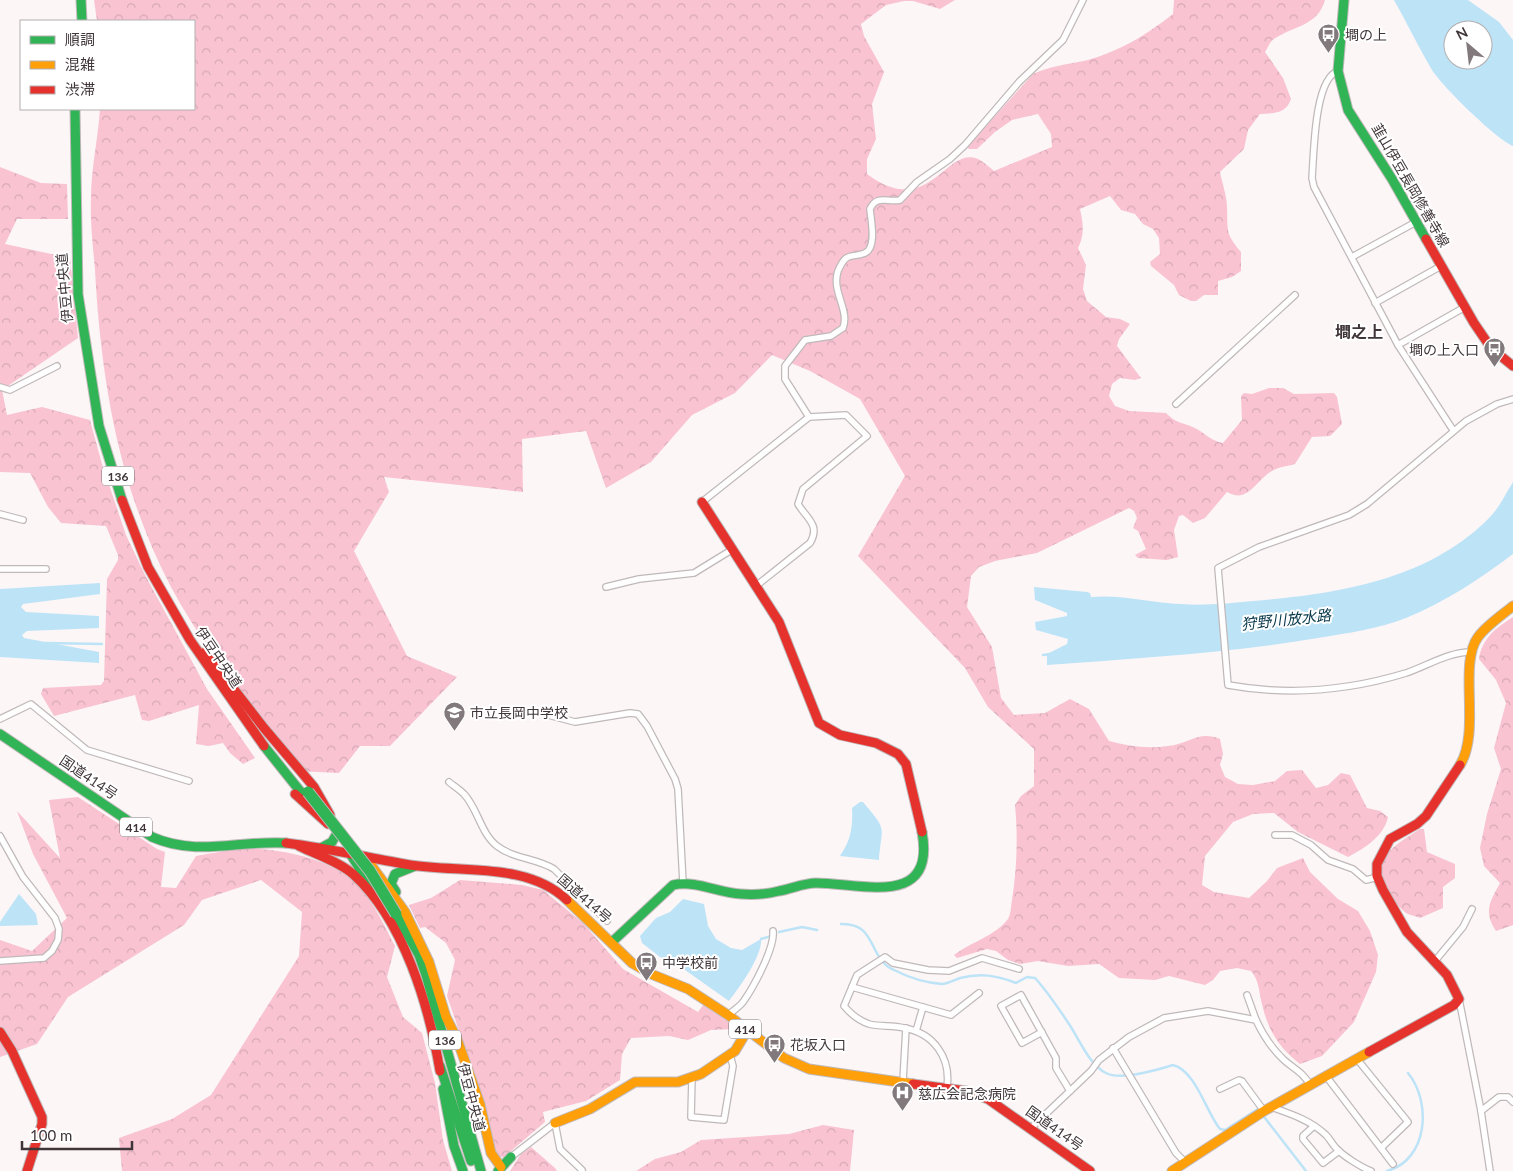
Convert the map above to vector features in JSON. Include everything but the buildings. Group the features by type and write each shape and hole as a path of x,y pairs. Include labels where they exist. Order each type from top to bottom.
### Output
{"main road":[{"name":"韮山伊豆長岡修善寺線","path":"1344,0 1338,71 1348,110 1392,179 1464,307 1492,348 1513,366"},
{"path":"75,20 80,2"},
{"path":"80,2 82,20"},
{"name":"伊豆中央道","path":"75,110 78,294 99,426 114,478 137,543 157,586 193,642 270,750 370,871 395,915 426,975 467,1123 478,1171"},
{"name":"伊豆中央道","path":"81,110 79,199 82,282 94,382 104,426 141,542 161,584 193,642"},
{"path":"612,942 667,888 683,883 740,894 776,892 814,883 887,888 899,886 911,879 919,870 924,859 920,829 906,764 901,755 887,746 832,733 819,723 780,622 702,502"},
{"path":"1172,1171 1267,1109 1454,1005 1459,999 1454,984 1407,932 1378,877 1377,864 1386,845 1398,833 1422,821 1462,762 1469,736 1471,652 1477,638 1513,606"},
{"path":"193,642 209,677 256,749 289,788 325,820 351,855 380,902 395,915"},
{"path":"193,642 314,788 333,820 365,858 395,915 429,962 446,1018 467,1123"},
{"name":"国道414号","path":"0,734 152,837 167,845 188,849 249,842 295,844 415,866 520,875 540,880 554,888 632,963 651,974 688,989 728,1015 784,1058 809,1069 966,1090 988,1099 1090,1171"},
{"path":"319,849 332,842 336,835"},
{"path":"295,844 344,867 395,915"},
{"path":"415,866 399,871 392,881 395,915 425,1004 440,1066 463,1140 478,1171"},
{"name":"伊豆中央道","path":"395,915 431,1000 478,1171"},
{"path":"446,1018 457,1039 480,1104 493,1159 499,1169 511,1157"},
{"path":"555,1123 590,1109 635,1082 678,1082 692,1078 730,1055 747,1031"},
{"path":"0,1032 12,1051 42,1116 42,1124 26,1171"},
{"path":"440,1066 454,1146 463,1171"}],"street":[{"path":"809,418 785,379 785,366 805,340 831,336 843,328 845,320 836,290 838,273 845,259 850,255 865,253 870,248 872,239 870,209 872,205 878,200 900,200 917,182 950,160 1019,82 1064,40 1083,0"},
{"path":"1338,71 1327,78 1322,93 1312,178 1320,200 1398,345 1453,430"},
{"path":"1352,257 1416,222"},
{"path":"1375,302 1441,266"},
{"path":"1176,404 1295,295"},
{"path":"1398,345 1464,307"},
{"path":"0,387 10,390 57,366"},
{"path":"1471,652 1456,653 1381,680 1330,690 1281,692 1228,685 1218,568 1259,547 1349,515 1367,504 1453,430 1488,408 1513,399"},
{"path":"702,502 809,418 846,415 867,436 802,489 798,498 798,504 812,521 813,538 810,543 756,586"},
{"path":"0,514 23,520"},
{"path":"606,588 639,579 694,573 733,549"},
{"path":"0,569 46,569"},
{"path":"0,718 30,704 87,750 189,781"},
{"path":"548,715 575,722 630,713 642,718 675,779 678,789 683,883"},
{"path":"449,782 464,794 484,829 498,846 514,854 544,863 554,869 607,921"},
{"path":"1275,835 1284,833 1292,835 1311,845 1328,860 1353,869 1366,880 1378,877"},
{"path":"0,836 23,877 55,918 58,929 55,945 44,958 0,961"},
{"path":"1435,961 1454,939 1472,909"},
{"path":"728,1015 742,1003 755,980 774,940 773,931"},
{"path":"947,1087 948,1074 943,1057 934,1043 906,1028 871,1024 860,1019 844,1006 860,972 885,957 893,963 928,970 949,971 982,958 1019,969"},
{"path":"852,987 951,1015 979,993"},
{"path":"1247,994 1256,1020 1273,1048 1301,1072 1310,1085"},
{"path":"1042,1032 1022,1043 1001,1006 1021,995 1042,1032 1056,1058 1056,1068 1070,1091"},
{"path":"1459,999 1481,1111 1490,1171"},
{"path":"916,1032 923,1008"},
{"path":"1030,1130 1113,1048 1164,1018 1177,1017 1197,1011 1218,1012 1256,1020"},
{"path":"903,1081 906,1028"},
{"path":"1113,1048 1176,1153 1185,1162"},
{"path":"692,1078 691,1117 724,1120 733,1066 730,1055"},
{"path":"1357,1059 1408,1122 1380,1148"},
{"path":"1326,1076 1393,1164"},
{"path":"1220,1089 1239,1080 1242,1081 1267,1109 1295,1115 1314,1126 1328,1137 1339,1151 1356,1164 1371,1171"},
{"path":"1481,1111 1499,1098 1508,1097 1513,1102"},
{"path":"511,1157 555,1123 560,1149 582,1170"},
{"path":"1314,1126 1303,1136 1303,1139 1322,1162 1339,1151"}],"green space":[{"path":"94,0 955,0 940,9 913,1 886,5 861,24 864,36 884,72 872,104 876,139 867,159 867,174 889,186 906,190 921,186 934,179 956,162 966,158 978,159 994,171 1052,147 1051,134 1038,114 1012,120 995,132 977,149 969,149 967,147 1033,74 1053,67 1088,60 1111,52 1133,41 1173,14 1174,0 1325,0 1322,9 1311,20 1281,35 1270,43 1265,52 1283,78 1291,99 1286,108 1279,112 1260,114 1248,130 1244,149 1220,172 1226,199 1228,232 1241,252 1241,271 1232,277 1218,281 1218,295 1204,295 1196,301 1191,301 1179,295 1174,285 1151,266 1150,262 1160,254 1159,238 1153,229 1143,224 1135,214 1121,210 1110,196 1080,209 1083,228 1078,248 1086,265 1083,289 1087,301 1106,317 1120,319 1130,324 1119,339 1117,346 1141,378 1135,380 1120,378 1112,384 1109,396 1115,406 1129,411 1166,413 1177,421 1223,443 1242,420 1241,396 1244,393 1252,394 1269,388 1283,388 1294,394 1334,393 1337,397 1342,424 1330,436 1312,437 1295,464 1272,471 1246,493 1234,495 1227,492 1205,518 1193,523 1183,515 1179,516 1174,530 1178,557 1167,560 1138,558 1135,555 1146,549 1138,531 1133,528 1137,518 1134,511 1129,508 1037,553 995,561 979,567 971,576 967,607 992,647 1001,698 1014,715 1045,713 1070,699 1089,709 1109,741 1130,746 1160,747 1175,745 1206,736 1220,739 1223,754 1220,765 1225,777 1238,784 1253,785 1275,781 1287,771 1302,770 1316,788 1328,785 1341,773 1350,775 1367,808 1380,811 1388,817 1378,836 1361,850 1348,857 1298,832 1274,813 1253,814 1233,822 1205,856 1202,885 1214,892 1249,898 1267,881 1277,868 1303,858 1310,872 1338,899 1358,911 1370,931 1378,955 1376,972 1354,1022 1322,1056 1300,1064 1274,1036 1263,1010 1257,981 1251,971 1237,968 1220,971 1213,980 1205,985 1169,976 1155,980 1119,978 1099,964 1068,966 1038,961 1020,964 1008,960 996,951 987,949 957,958 954,955 996,930 1009,917 1016,864 1015,805 1021,796 1034,786 1034,749 988,707 965,668 858,556 905,476 860,399 810,371 772,355 735,393 692,415 651,462 606,488 586,431 522,439 523,492 384,477 389,492 354,551 407,656 457,677 390,746 360,746 339,773 297,771 199,635 171,587 153,550 126,472 108,393 102,352 91,208 92,176 100,110 195,110 195,20 97,20"},
{"path":"0,167 41,183 67,184 68,219 17,219 5,244 70,258 78,338 2,390 7,415 42,407 90,420 102,464 126,535 145,575 207,689 255,758 243,764 230,753 223,743 209,746 196,744 199,705 149,721 142,720 135,695 54,716 41,694 43,688 101,685 104,681 107,579 118,560 118,555 106,526 61,523 48,507 30,473 0,472"},
{"path":"1513,617 1513,925 1496,931 1490,918 1489,907 1500,883 1484,866 1480,848 1487,814 1501,769 1494,748 1506,703 1496,680 1479,659 1483,645 1491,634"},
{"path":"78,797 157,849 165,852 161,887 176,888 196,856 249,849 281,851 319,861 342,872 358,886 376,911 395,946 387,977 403,1017 422,1033 435,1083 443,1140 452,1171 122,1171 119,1138 172,1119 211,1095 299,956 302,912 261,880 202,900 184,925 68,997 37,1044 0,1057 0,940 32,951 67,918 33,854 17,811 60,858 49,800"},
{"path":"1420,829 1424,829 1427,852 1455,864 1455,878 1443,887 1443,908 1420,918 1406,913 1396,903 1384,882 1382,867 1389,851"},
{"path":"460,880 522,885 543,890 583,923 623,969 698,1012 703,1005 730,1023 733,1029 711,1030 688,1040 669,1036 631,1038 622,1054 620,1080 586,1101 543,1112 545,1122 504,1157 499,1157 495,1149 488,1115 447,996 455,960 446,943 425,927 420,928 409,905 431,898"},
{"path":"823,1125 854,1130 850,1171 636,1171 655,1159 681,1152 701,1140 789,1134"},
{"path":"531,1147 557,1171 510,1171 521,1154"}],"water":[{"path":"1394,0 1468,0 1499,22 1513,40 1513,146 1482,123 1438,78 1427,62"},
{"name":"狩野川放水路","path":"1513,482 1513,554 1462,589 1435,605 1406,618 1363,630 1251,648 1047,665 1047,654 1067,644 1068,639 1036,630 1035,622 1067,616 1067,613 1035,600 1034,587 1087,592 1090,593 1091,597 1103,596 1199,605 1285,598 1349,588 1380,580 1439,556 1466,538 1490,517"},
{"path":"100,583 100,594 23,604 21,607 26,612 99,616 99,628 27,631 22,635 24,638 99,652 99,663 0,657 0,589"},
{"path":"863,802 880,824 882,834 879,860 840,856 847,844 850,833 852,808"},
{"path":"19,894 36,914 38,925 0,926 0,922"},
{"path":"683,899 704,904 708,926 716,939 731,948 742,950 761,939 761,946 754,962 729,1001 675,963 660,957 642,943 640,936 656,918 670,912"}],"waterway":[{"path":"46,643 102,644"},
{"path":"1043,655 1050,654"},
{"path":"841,924 853,925 861,929 867,935 885,965 899,973 917,979 942,984 960,978 981,975 1002,978 1016,983 1027,977 1035,978 1048,993 1089,1057 1100,1069 1106,1073 1121,1076 1139,1074 1173,1065 1181,1069 1194,1083 1220,1129 1225,1130 1258,1109 1306,1171"},
{"path":"779,932 802,927 817,930"},
{"path":"761,939 771,936"},
{"path":"1387,1171 1401,1165 1411,1155 1418,1143 1422,1129 1421,1099 1416,1085 1408,1073"}],"traffic: fast":[{"path":"81,0 82,20"},
{"path":"1344,0 1338,71 1348,110 1392,179 1426,239"},
{"path":"75,110 78,294 99,426 122,500"},
{"path":"0,734 152,837 169,843 202,847 286,843"},
{"path":"264,746 304,796"},
{"path":"308,792 370,871 396,914"},
{"path":"612,942 673,885 690,884 732,893 765,894 811,883 873,887 891,886 906,882 918,872 923,856 922,832"},
{"path":"319,849 332,842 336,835"},
{"path":"351,855 372,888"},
{"path":"396,892 391,884 395,874 415,866"},
{"path":"396,914 419,955 426,975 481,1171"},
{"path":"440,1066 471,1161"},
{"path":"443,1089 454,1146 463,1171"},
{"path":"498,1171 511,1157"}],"traffic: slow":[{"path":"1460,765 1466,751 1469,734 1469,680 1472,649 1478,637 1490,624 1513,606"},
{"path":"371,865 405,912 429,962 446,1017 457,1039 480,1104 491,1153 501,1167"},
{"path":"567,900 632,963 651,974 688,989 728,1015 784,1058 809,1069 913,1084"},
{"path":"555,1123 590,1109 635,1082 678,1082 701,1074 735,1051 747,1031"},
{"path":"1172,1171 1264,1111 1369,1052"}],"traffic: jam":[{"path":"1426,239 1474,323 1491,348 1513,366"},
{"path":"122,500 148,567 190,640 264,746"},
{"path":"702,502 779,622 819,723 840,735 876,743 898,754 906,764 922,832"},
{"path":"205,652 264,728 314,787 330,815"},
{"path":"1369,1052 1454,1005 1459,999 1447,975 1407,932 1383,890 1377,876 1377,864 1390,839 1417,824 1426,816 1460,765"},
{"path":"295,794 328,824"},
{"path":"286,843 410,865 513,874 551,888 567,900"},
{"path":"299,846 347,869 371,893 387,915 412,965 429,1019 440,1071"},
{"path":"0,1032 12,1051 42,1117 42,1124 27,1171"},
{"path":"913,1084 966,1091 988,1099 1090,1171"}],"place":[{"name":"墹の上","path":"1329,53"},
{"name":"墹の上入口","path":"1495,368"},
{"name":"市立長岡中学校","path":"454,731"},
{"name":"中学校前","path":"646,981"},
{"name":"花坂入口","path":"774,1063"},
{"name":"慈広会記念病院","path":"902,1112"}],"district":[{"name":"墹之上","path":"1359,331"}]}
